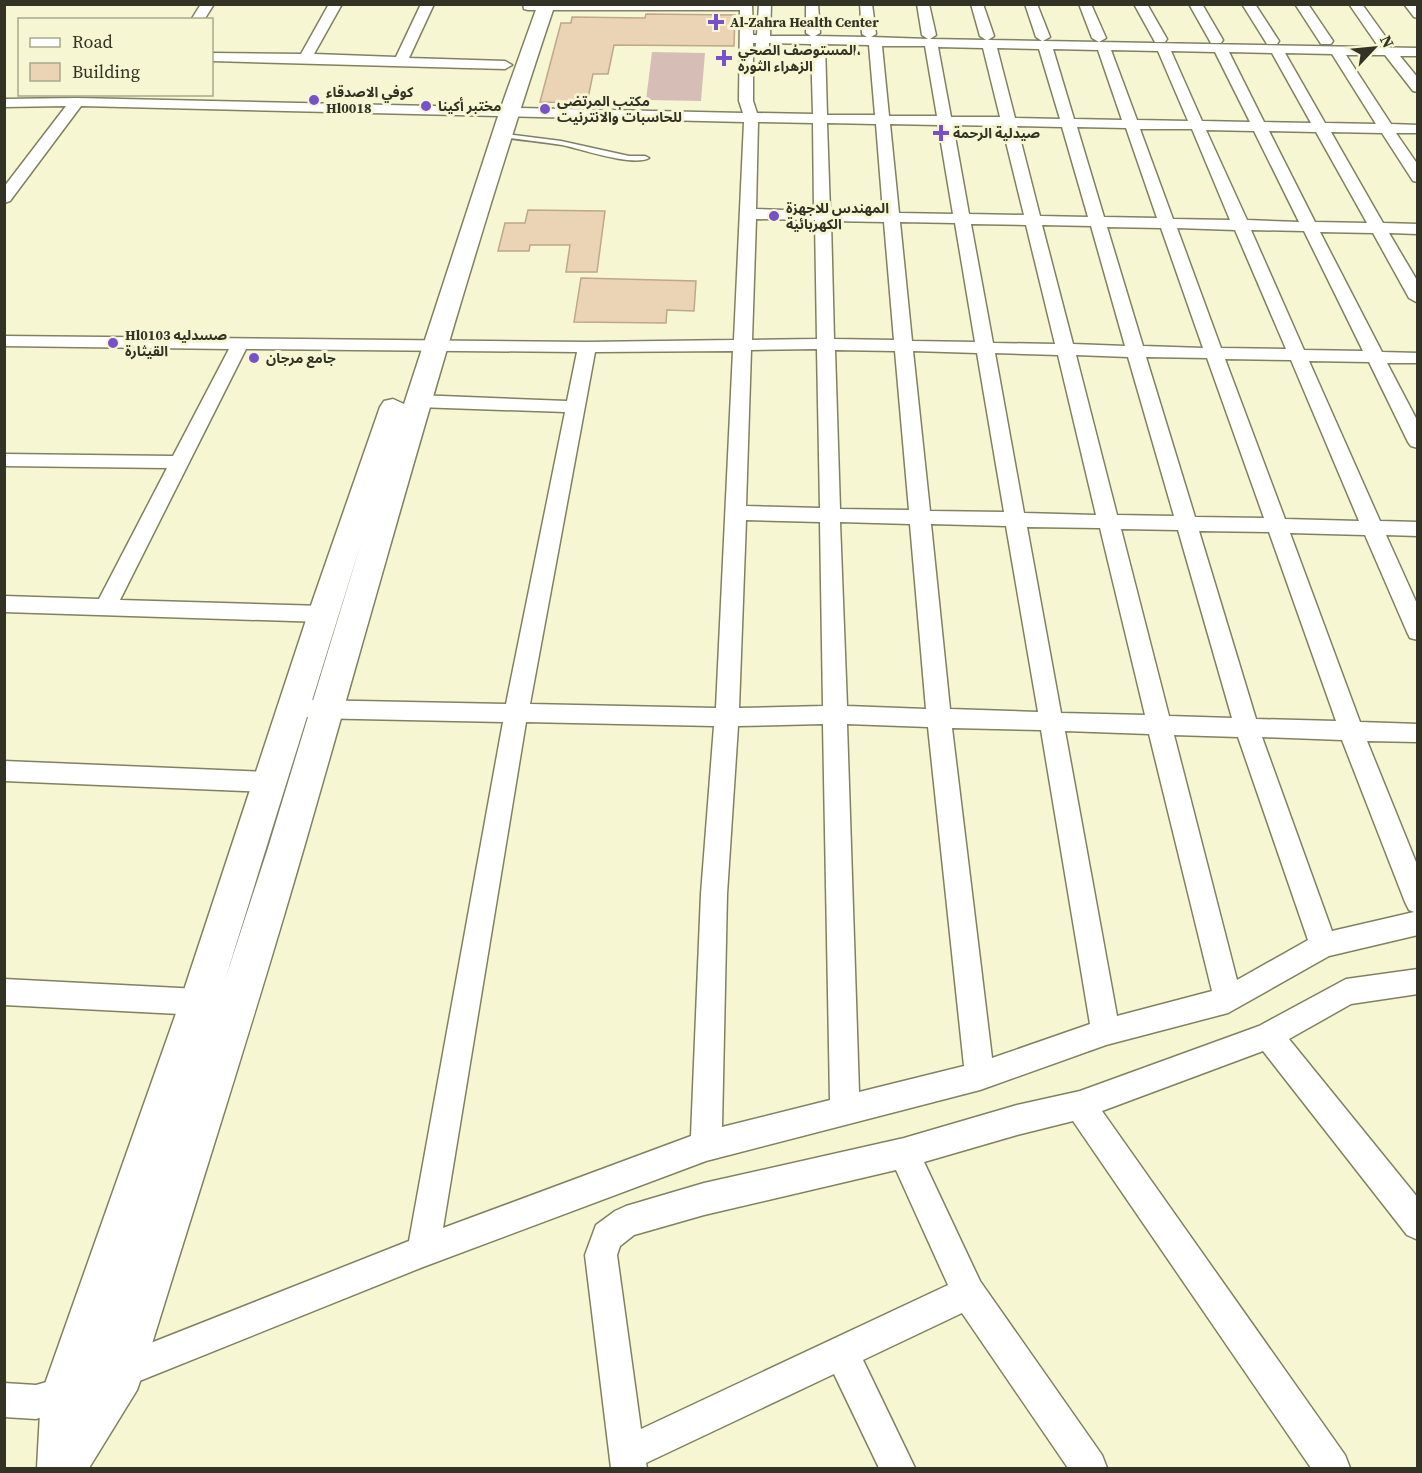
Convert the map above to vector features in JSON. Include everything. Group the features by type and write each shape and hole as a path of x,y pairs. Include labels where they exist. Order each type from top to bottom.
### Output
{"street":[{"path":"198,18 208,4"},
{"path":"304,58 336,4"},
{"path":"400,62 428,4"},
{"path":"706,1146 714,894 727,717 752,117 759,101 765,4"},
{"path":"812,4 820,118 845,1110"},
{"path":"866,4 882,119 939,718 980,1076"},
{"path":"923,4 1106,1032"},
{"path":"977,4 988,40 1228,1000"},
{"path":"1031,4 1044,41 1247,728 1323,945"},
{"path":"1086,4 1352,731 1418,902"},
{"path":"1140,4 1161,43 1418,632"},
{"path":"1195,4 1218,44 1418,442"},
{"path":"1248,4 1274,45 1418,298"},
{"path":"1301,4 1418,178"},
{"path":"1355,4 1418,88"},
{"path":"1410,4 1418,14"},
{"path":"538,5 746,5 746,101 752,117"},
{"path":"500,120 505,65 538,5"},
{"path":"61,1468 65,1395 199,1002 323,614 424,345 477,219 500,120 538,5"},
{"path":"746,35 1386,47 1418,52"},
{"path":"1386,47 1418,43"},
{"path":"213,57 505,65"},
{"path":"4,103 140,99 500,120 752,117 1418,129"},
{"path":"4,198 77,102"},
{"path":"748,214 1418,229"},
{"path":"4,341 587,347 826,344 1418,358"},
{"path":"105,608 240,344"},
{"path":"61,1468 120,1372 286,848 417,401 424,345"},
{"path":"423,1251 516,714 587,347"},
{"path":"417,401 576,407"},
{"path":"4,460 180,462"},
{"path":"734,513 1418,529"},
{"path":"4,604 323,614"},
{"path":"293,709 727,717 836,715 1418,733"},
{"path":"4,771 269,782"},
{"path":"4,1400 36,1402 65,1395 423,1251 706,1146 980,1076 1106,1032 1228,1000 1323,945 1418,922"},
{"path":"969,1293 842,1353 628,1461 601,1255 607,1236 626,1222 704,1199 904,1153 1017,1120 1080,1105 1268,1036 1346,992 1418,981"},
{"path":"4,992 199,1002"},
{"path":"1268,1036 1418,1224"},
{"path":"1080,1105 1332,1468"},
{"path":"904,1153 969,1293 1089,1468"},
{"path":"842,1353 897,1468"}],"lane":[{"path":"500,120 561,143 629,158 645,158"}],"shaded area":[{"path":"652,52 705,53 701,101 646,100"}],"building":[{"path":"646,14 735,15 734,46 614,45 608,74 593,74 587,103 540,102 561,23 571,23 572,17 645,18"},
{"path":"528,210 605,211 597,272 566,272 570,245 530,245 529,251 498,251 505,223 525,223"},
{"path":"581,278 696,281 694,311 667,310 666,323 574,322"}],"place":[{"name":"Al-Zahra Health Center","path":"716,22"},
{"name":"المستوصف الصحي، الزهراء الثوره","path":"724,58"},
{"name":"كوفي الاصدقاء Hl0018","path":"314,100"},
{"name":"مختبر أكينا","path":"426,106"},
{"name":"مكتب المرتضى للحاسبات والانترنيت","path":"545,109"},
{"name":"صيدلية الرحمة","path":"941,133"},
{"name":"المهندس للاجهزة الكهربائية","path":"774,216"},
{"name":"Hl0103 صسدليه القيثارة","path":"113,343"},
{"name":"جامع مرجان","path":"254,358"}]}
